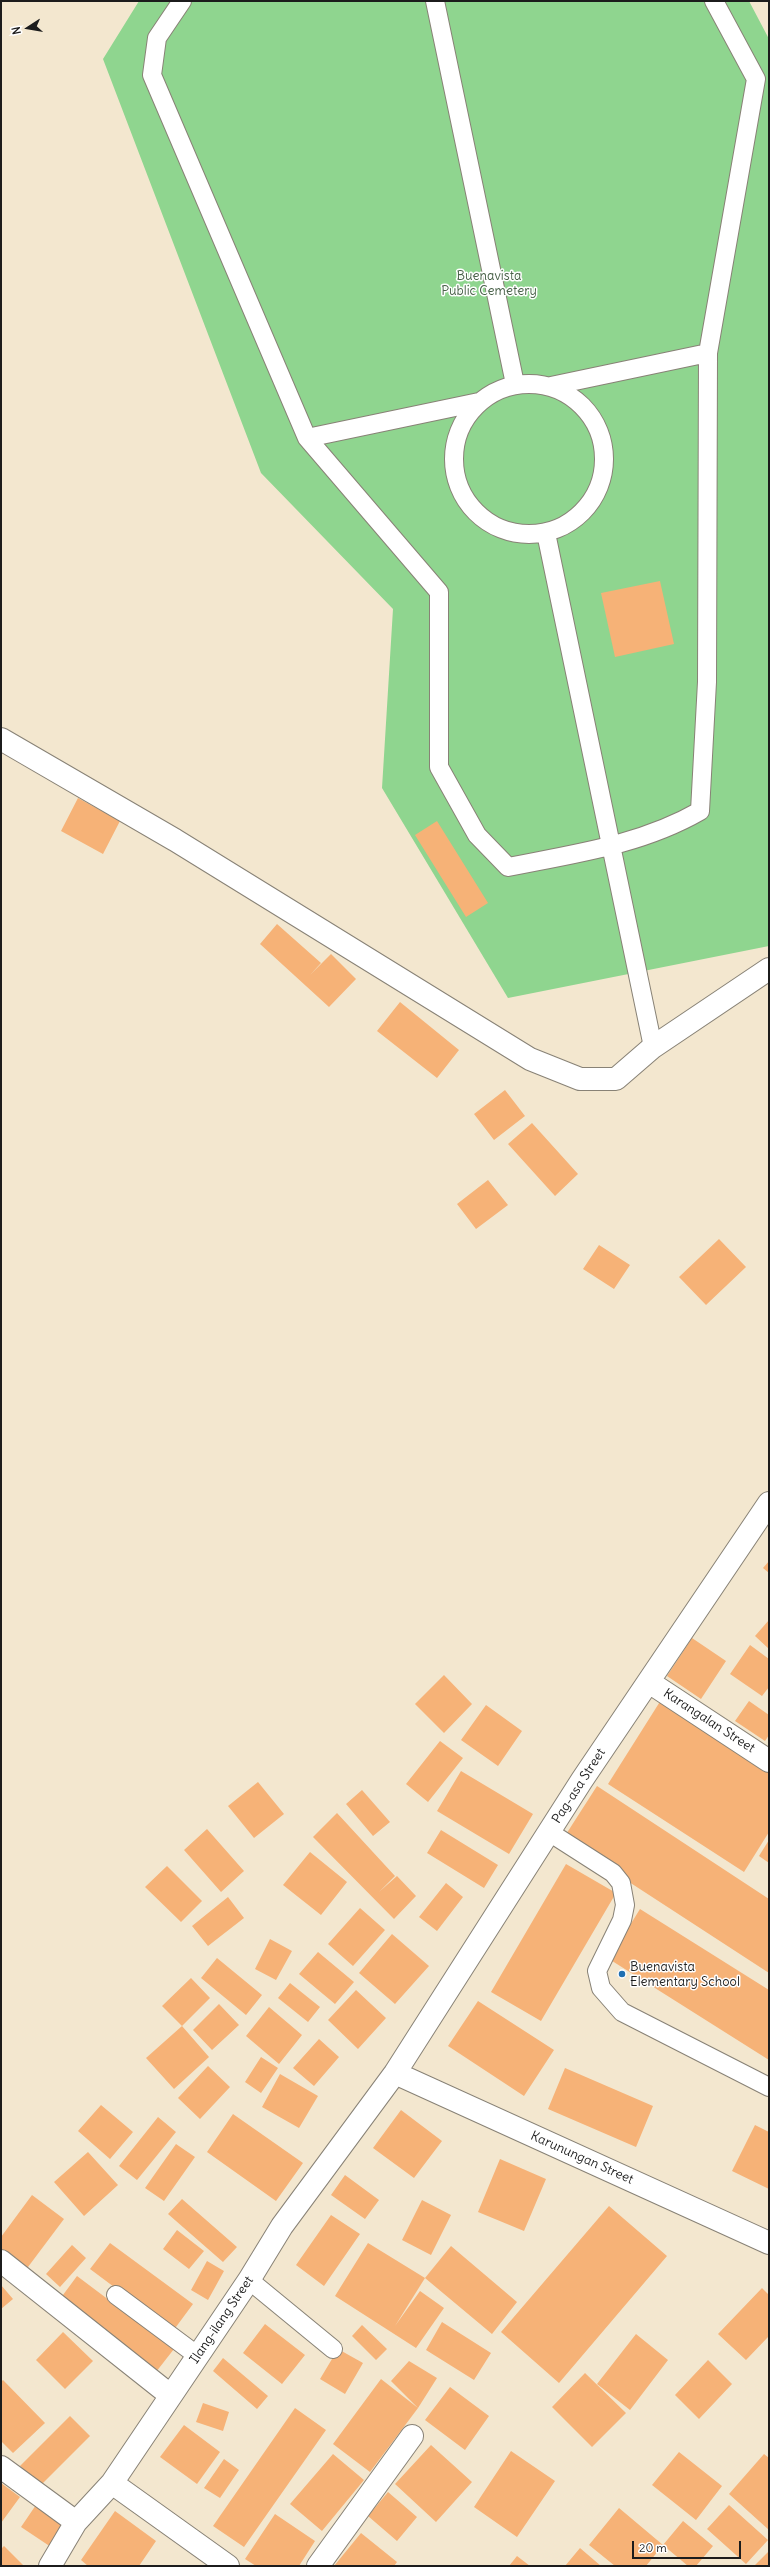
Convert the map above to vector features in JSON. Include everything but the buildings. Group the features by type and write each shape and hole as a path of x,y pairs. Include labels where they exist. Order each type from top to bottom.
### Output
{"street":[{"path":"1,739 174,840 530,1058 580,1079 616,1080 654,1047 769,969"},
{"name":"Pag-asa Street","path":"395,2073 549,1832 769,1502"},
{"name":"Karangalan Street","path":"649,1682 769,1760"},
{"name":"Karunungan Street","path":"395,2073 769,2243"},
{"name":"Ilang-ilang Street","path":"50,2566 76,2522 112,2483 249,2280 282,2226 395,2073"},
{"path":"1,2261 170,2395"},
{"path":"318,2566 412,2436"},
{"path":"1,2467 76,2522"},
{"path":"112,2483 228,2566"}],"lane":[{"path":"182,1 157,38 152,75 307,438 439,592 439,767 477,835 508,867 612,846 676,825 700,811 707,682 708,354 756,79 714,1"},
{"path":"435,1 515,384"},
{"path":"551,386 708,354"},
{"path":"533,383 551,386 574,397 591,415 601,437 604,461 600,486 588,507 569,523 546,533 522,534 497,528 477,513 462,493 454,469 455,444 464,421 479,402 496,390 515,384 533,383"},
{"path":"307,438 479,402"},
{"path":"546,533 654,1047"},
{"path":"549,1832 613,1873 621,1883 625,1905 622,1920 597,1971 600,1988 622,2012 769,2087"},
{"path":"249,2280 333,2349"},
{"path":"116,2295 198,2356"}],"green space":[{"name":"Buenavista Public Cemetery","path":"139,1 749,1 769,39 769,946 508,998 382,788 393,609 261,473 103,59"}],"place":[{"name":"Buenavista Elementary School","path":"622,1974"}]}
